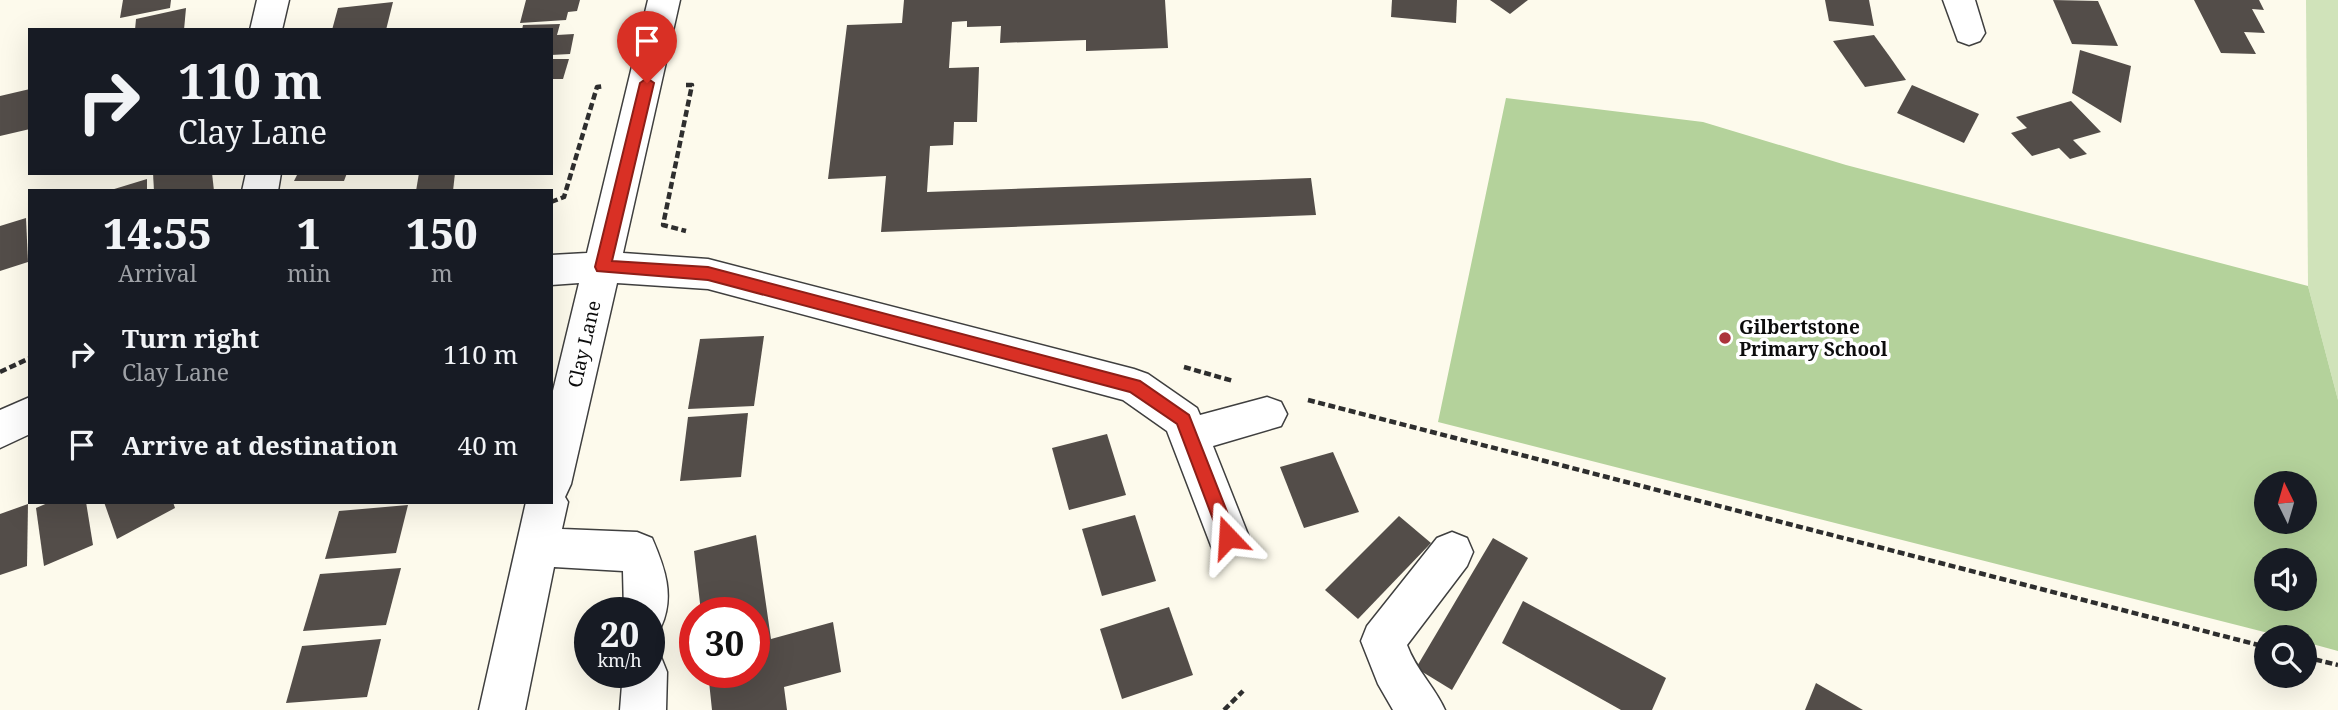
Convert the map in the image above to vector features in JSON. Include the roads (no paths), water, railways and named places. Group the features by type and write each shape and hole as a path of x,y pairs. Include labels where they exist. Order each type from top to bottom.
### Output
{"street":[{"path":"267,28 273,0"},
{"name":"Clay Lane","path":"553,476 647,83 664,0"},
{"path":"1959,0 1969,33"},
{"path":"553,270 603,267 708,274 1134,386 1184,420 1228,537"},
{"path":"1191,435 1267,414"},
{"path":"0,430 28,415"},
{"path":"502,710 547,504"},
{"path":"537,547 637,552 646,575 646,597"},
{"path":"1422,710 1410,698 1394,672 1383,641 1452,552"},
{"path":"643,710 644,688"}],"place":[{"name":"Gilbertstone Primary School","path":"1725,338"}]}
